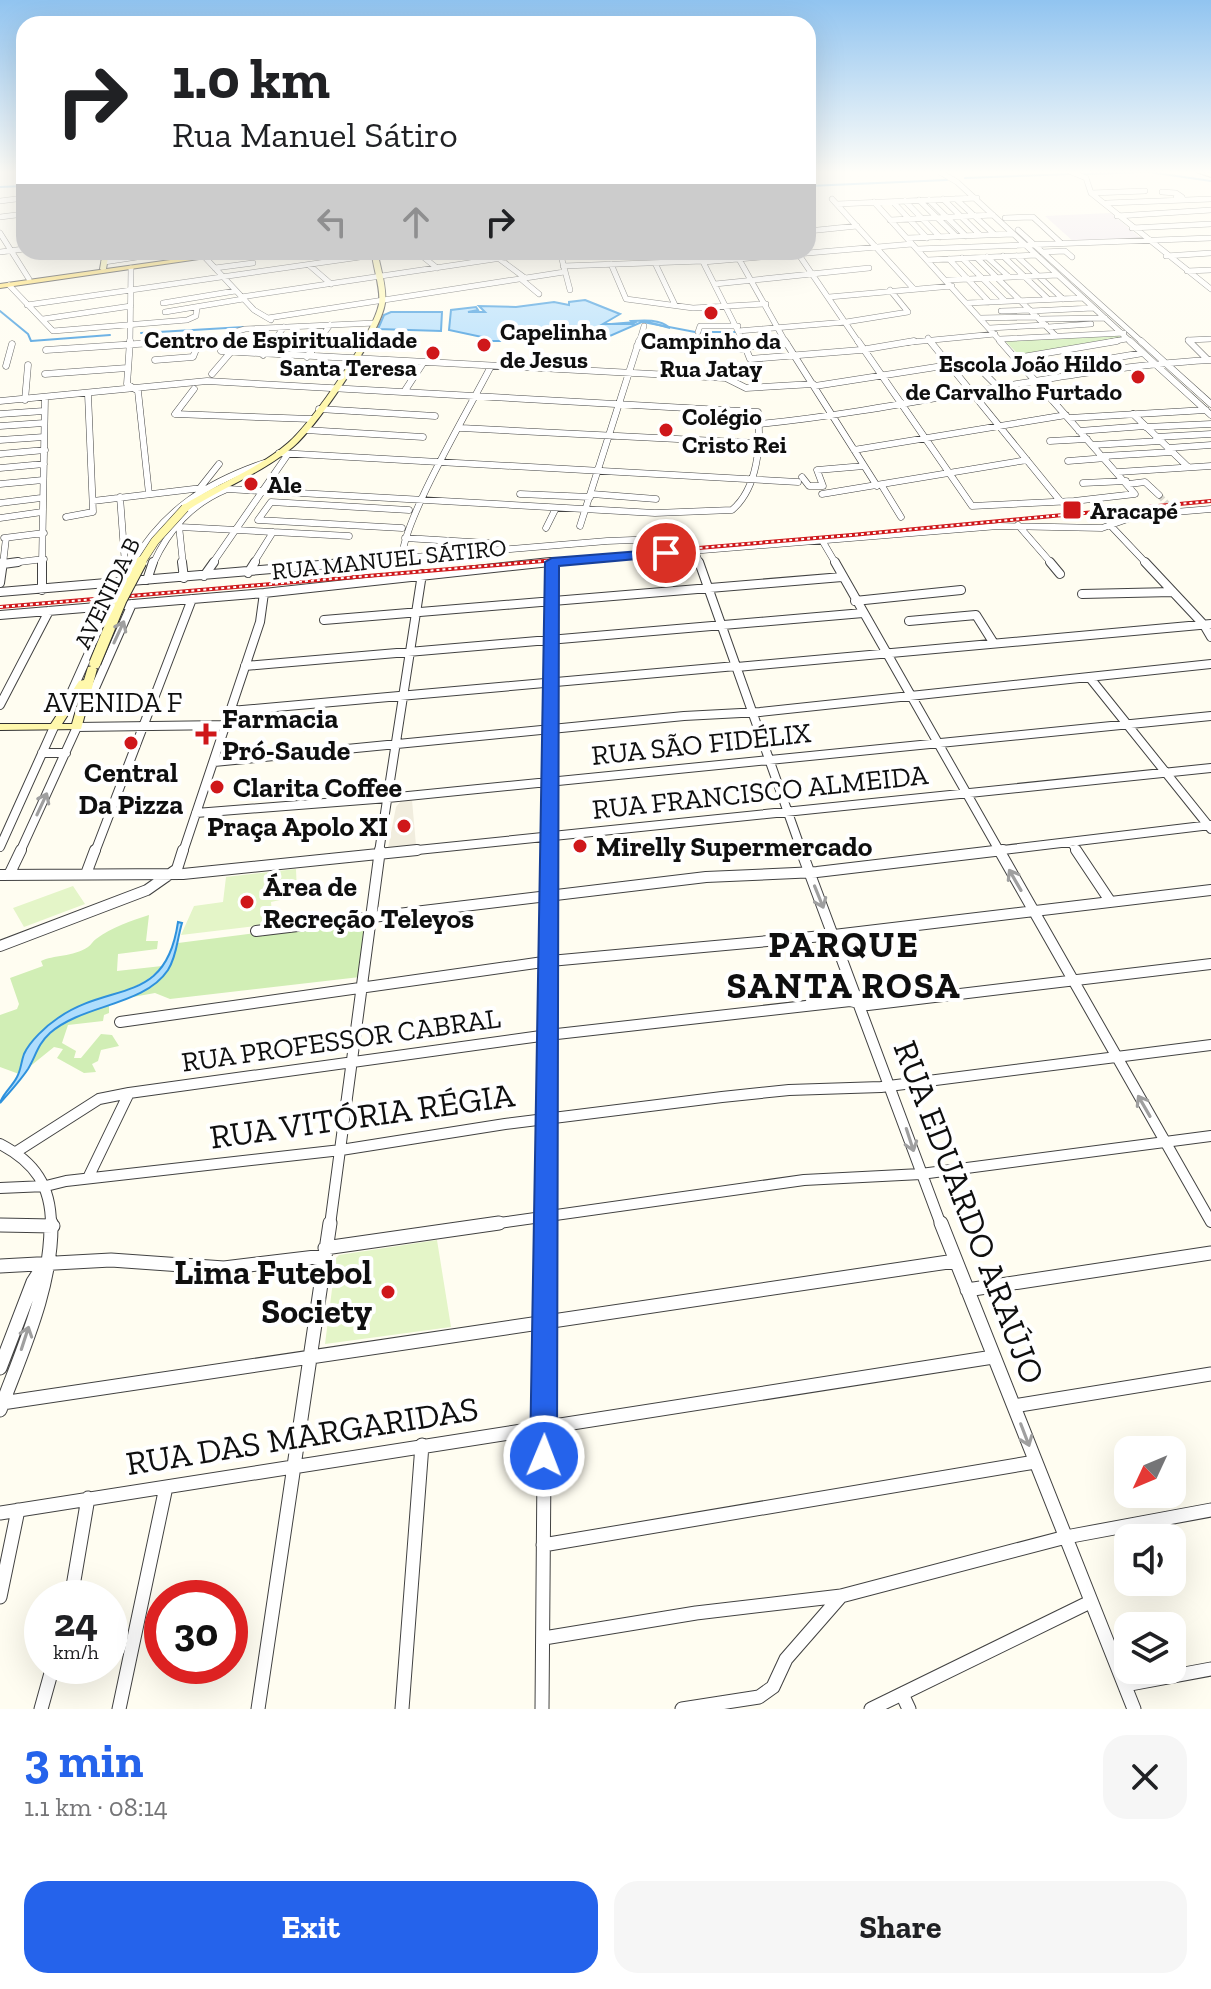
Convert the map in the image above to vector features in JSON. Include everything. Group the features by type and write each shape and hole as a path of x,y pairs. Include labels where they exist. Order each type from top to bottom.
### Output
{"main road":[{"path":"3,285 132,260"},
{"path":"3,285 171,260"}],"street":[{"path":"9,251 29,279"},
{"path":"878,251 913,288"},
{"path":"803,260 971,505 1061,502 1135,494 1128,482 918,251"},
{"path":"1034,251 1093,297 1142,352 1210,410"},
{"path":"1037,251 1081,298 1120,333"},
{"path":"927,260 1065,251 1072,257"},
{"path":"1159,251 1210,287"},
{"path":"1166,256 1211,253"},
{"path":"1003,256 1048,299"},
{"path":"1017,256 1063,299"},
{"path":"987,257 1009,277"},
{"path":"962,258 1005,301"},
{"path":"977,258 1056,336"},
{"path":"949,259 989,302"},
{"path":"103,265 104,260"},
{"path":"207,260 242,298 284,327"},
{"path":"27,305 338,260"},
{"path":"204,576 262,492 284,453 305,430 354,359 375,323 382,301 374,260"},
{"path":"427,260 437,268"},
{"path":"165,312 487,260"},
{"path":"501,260 539,294"},
{"path":"562,260 570,290"},
{"path":"268,318 523,279 564,269 611,264 740,260 832,417 901,517"},
{"path":"703,261 728,306 750,359 796,357 928,338 1120,333 1150,350 1210,410"},
{"path":"215,268 253,263"},
{"path":"655,263 675,305"},
{"path":"611,264 624,297 675,305 766,304"},
{"path":"309,265 331,284"},
{"path":"129,386 131,268"},
{"path":"715,284 869,268"},
{"path":"1187,271 1211,270"},
{"path":"829,297 967,279 1058,275"},
{"path":"3,285 43,319 48,329 57,331 191,319 196,316 197,307"},
{"path":"698,332 700,326 780,329 908,312 890,290"},
{"path":"163,303 235,291"},
{"path":"967,303 1093,297"},
{"path":"43,319 131,306"},
{"path":"978,315 1093,308"},
{"path":"978,315 1108,320"},
{"path":"989,328 1108,320"},
{"path":"375,323 245,329 237,333 222,352 729,378 746,388 814,385 949,365"},
{"path":"307,357 330,325"},
{"path":"580,526 644,326"},
{"path":"263,355 284,327"},
{"path":"1017,358 1128,336"},
{"path":"928,338 1061,502"},
{"path":"1210,360 1188,341 1211,339"},
{"path":"6,366 12,344"},
{"path":"46,350 129,344 192,344 197,347 194,356 155,360"},
{"path":"637,346 746,348 787,344"},
{"path":"1067,349 1099,373"},
{"path":"1029,372 1150,350"},
{"path":"0,352 11,353"},
{"path":"212,374 230,353"},
{"path":"760,424 904,406 1154,363 1210,360"},
{"path":"404,392 423,363"},
{"path":"25,400 28,365"},
{"path":"402,559 405,538 422,501 491,366"},
{"path":"45,374 127,368"},
{"path":"985,374 1001,390"},
{"path":"1166,375 1177,374"},
{"path":"194,385 175,414 312,419"},
{"path":"129,386 138,391 149,494"},
{"path":"0,401 88,394 129,386 333,388 756,411 760,424 752,480 746,496 732,510 677,514 227,489 204,501 178,525 161,545 147,580"},
{"path":"66,517 92,513 88,394"},
{"path":"42,590 44,533 41,498 45,397"},
{"path":"319,409 435,416"},
{"path":"854,450 1068,416 1210,410"},
{"path":"0,414 44,411"},
{"path":"1133,414 1188,467"},
{"path":"0,426 44,423"},
{"path":"1079,431 1211,424"},
{"path":"461,428 757,443"},
{"path":"305,430 423,437"},
{"path":"1093,445 1211,434"},
{"path":"0,440 44,437"},
{"path":"1050,441 1087,439"},
{"path":"1068,461 1211,445"},
{"path":"0,454 45,450"},
{"path":"1171,451 1211,452"},
{"path":"284,453 752,480 800,480 809,486 820,487 823,486 817,470 864,466"},
{"name":"AVENIDA B","path":"5,875 66,753 77,727 93,666 110,624 148,550 163,528 185,508 284,453"},
{"name":"AVENIDA B","path":"234,479 284,453"},
{"path":"822,494 1027,460"},
{"path":"93,501 203,488 264,463"},
{"path":"0,468 44,464"},
{"path":"124,578 159,523 203,488 219,464"},
{"path":"1118,472 1211,466"},
{"path":"0,484 43,480"},
{"path":"1083,483 1145,482 1159,495"},
{"path":"520,494 656,499"},
{"path":"536,507 540,495"},
{"path":"120,497 124,578"},
{"path":"0,503 41,498"},
{"path":"402,528 258,520 271,502 409,510"},
{"path":"546,528 556,508"},
{"path":"250,509 264,509"},
{"name":"RUA MANUEL SÁTIRO","path":"0,615 264,593 552,562 1018,525 1073,529 1111,526 1135,516 1172,509 1211,509"},
{"path":"0,518 42,512"},
{"path":"248,573 271,521"},
{"path":"178,525 349,536"},
{"path":"178,525 184,578"},
{"path":"1018,525 1060,574"},
{"path":"1111,526 1209,626 1211,637"},
{"path":"0,583 3,538 44,533"},
{"path":"405,538 504,544 502,552"},
{"path":"0,592 42,590 124,578 184,578 619,540 684,538"},
{"path":"823,542 1211,1222"},
{"name":"RUA EDUARDO ARAÚJO","path":"695,551 809,872 891,1084 921,1174 1134,1709"},
{"path":"3,564 44,559"},
{"path":"542,1709 552,562"},
{"path":"258,1709 422,574"},
{"path":"324,620 842,577"},
{"path":"855,601 961,590"},
{"path":"1082,594 1173,592"},
{"path":"0,946 172,879 260,622 264,593"},
{"path":"86,874 192,599"},
{"path":"82,710 88,704 132,604"},
{"name":"AVENIDA B","path":"0,847 110,606"},
{"path":"0,705 49,611"},
{"path":"245,666 863,613"},
{"path":"909,621 976,615 993,642"},
{"path":"231,711 993,642 1209,626"},
{"path":"214,762 684,716 754,712 1211,664"},
{"name":"AVENIDA B","path":"64,709 71,704 93,666"},
{"path":"1090,678 1210,827"},
{"name":"RUA SÃO FIDÉLIX","path":"196,813 388,798 1211,716"},
{"name":"AVENIDA F","path":"0,727 226,725"},
{"path":"42,753 66,753"},
{"name":"RUA FRANCISCO ALMEIDA","path":"5,875 86,874 172,879 550,835 1211,768"},
{"path":"256,931 706,877 809,872 1210,827"},
{"path":"1071,842 1110,901"},
{"path":"120,1022 550,961 834,935 1211,890"},
{"name":"RUA PROFESSOR CABRAL","path":"16,1152 99,1099 129,1093 548,1035 858,1002 868,1005 1211,964"},
{"name":"RUA VITÓRIA RÉGIA","path":"0,1188 46,1186 88,1178 341,1150 548,1119 789,1090 879,1088 891,1084 1211,1045"},
{"path":"88,1178 129,1093"},
{"path":"0,1266 111,1260 224,1268 546,1215 804,1180 921,1174 1211,1136"},
{"path":"0,1144 28,1162 46,1186 53,1226 42,1285 1,1407 310,1357 955,1261"},
{"path":"0,1225 53,1226"},
{"path":"967,1290 1211,1253"},
{"path":"0,1368 33,1282 44,1265"},
{"name":"RUA DAS MARGARIDAS","path":"0,1513 993,1357"},
{"path":"1014,1406 1211,1374"},
{"path":"402,1709 422,1445"},
{"path":"543,1545 1035,1462"},
{"path":"119,1709 166,1487"},
{"path":"74,1580 88,1498"},
{"path":"0,1597 18,1510"},
{"path":"544,1638 696,1613 841,1596 1066,1537 1211,1510"},
{"path":"682,1709 759,1697 767,1693 786,1659 841,1596"},
{"path":"871,1709 905,1702 1090,1602"},
{"path":"1125,1685 1211,1669"},
{"path":"41,1709 48,1684"}],"green space":[{"path":"1123,337 1019,355 1005,341"},
{"name":"Área de Recreção Teleyos","path":"296,869 297,893 280,895 280,900 271,902 273,924 181,935 194,906 223,902 226,877"},
{"path":"73,886 85,904 24,927 13,908"},
{"path":"149,915 146,941 158,941 157,949 118,954 117,971 162,966 138,985 91,1001 56,1023 27,1050 19,1074 0,1067 0,1015 17,1009 19,1004 10,978 43,966 41,961 46,959 82,950 108,931"},
{"path":"364,919 360,977 170,999 155,993 127,998 152,987 174,956 178,943"},
{"path":"109,1005 109,1013 104,1015 103,1021 68,1025 62,1043 76,1051 74,1058 81,1058 101,1034 112,1035 119,1046 101,1050 98,1061 92,1064 96,1072 84,1073 57,1058 63,1049 54,1047 28,1068 41,1045 60,1026 83,1013"},
{"name":"Lima Futebol Society","path":"437,1240 451,1327 325,1344 336,1258 339,1255"}],"shaded area":[{"name":"Praça Apolo XI","path":"412,800 416,845 388,848 396,807 400,802"}],"water":[{"path":"585,300 620,314 603,324 634,324 631,321 646,320 670,328 644,321 605,338 606,341 481,341 482,337 449,330 451,310 476,307 478,310 468,312 485,312 479,306 516,307 554,302 569,305 569,302"},
{"path":"391,312 442,312 441,331 378,329 384,315"},
{"path":"178,922 182,923 173,959 157,982 129,998 64,1023 50,1033 39,1046 25,1073 0,1103 15,1081 27,1049 39,1034 78,1007 149,980 162,967 172,949"}],"waterway":[{"path":"0,311 28,334 31,341 110,335"},
{"path":"611,324 636,322"},
{"path":"643,322 695,332"},
{"path":"141,333 244,327"},
{"path":"701,332 735,332"}],"tunnel":[{"path":"1159,495 1170,507"}],"railway":[{"path":"0,607 852,535 1211,501"}],"place":[{"name":"Campinho da Rua Jatay","path":"711,313"},
{"name":"Capelinha de Jesus","path":"484,345"},
{"name":"Centro de Espiritualidade Santa Teresa","path":"433,353"},
{"name":"Escola João Hildo de Carvalho Furtado","path":"1138,377"},
{"name":"Colégio Cristo Rei","path":"666,430"},
{"name":"Ale","path":"251,484"},
{"name":"Aracapé","path":"1072,510"},
{"name":"Farmacia Pró-Saude","path":"206,734"},
{"name":"Central Da Pizza","path":"131,743"},
{"name":"Clarita Coffee","path":"217,787"},
{"name":"Praça Apolo XI","path":"404,826"},
{"name":"Mirelly Supermercado","path":"580,846"},
{"name":"Área de Recreção Teleyos","path":"247,902"},
{"name":"Lima Futebol Society","path":"388,1292"}],"district":[{"name":"PARQUE SANTA ROSA","path":"844,964"}],"route":[{"path":"544,1456 552,562 666,553"}]}
